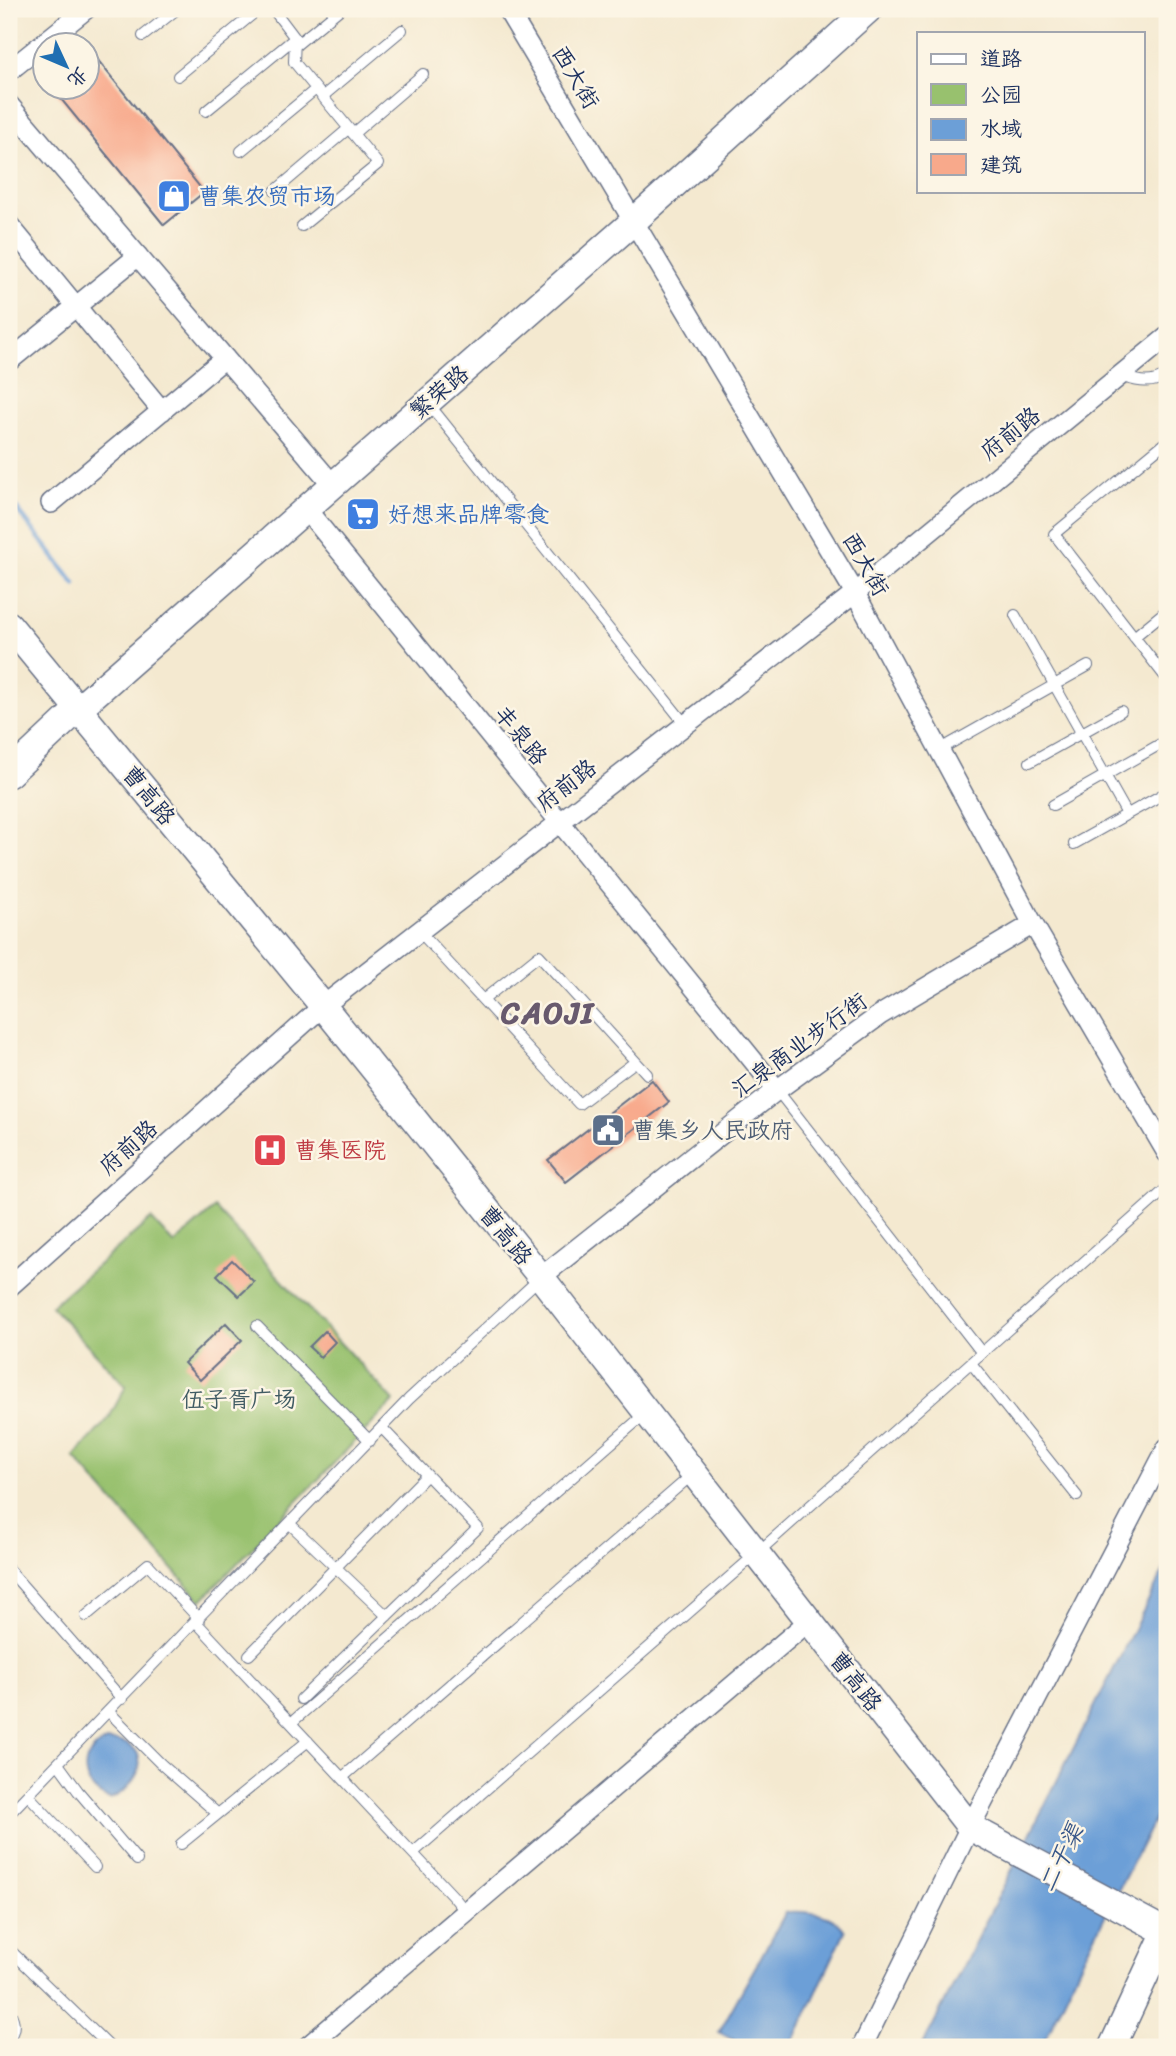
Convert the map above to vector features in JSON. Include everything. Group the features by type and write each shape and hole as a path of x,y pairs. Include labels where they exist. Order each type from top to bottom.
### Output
{"street":[{"path":"9,71 86,9"},
{"name":"西大街","path":"507,9 855,593 1033,924 1167,1153"},
{"name":"繁荣路","path":"9,774 78,709 634,221 869,9"},
{"path":"9,105 333,485"},
{"path":"9,225 162,411"},
{"path":"9,361 138,256"},
{"name":"府前路","path":"9,1287 323,1006 855,593 1167,337"},
{"path":"51,503 225,358"},
{"name":"丰泉路","path":"306,509 777,1090"},
{"name":"曹高路","path":"9,625 323,1006 541,1277 970,1827 1167,1931"},
{"name":"汇泉商业步行街","path":"541,1277 777,1090 880,1015 1033,924"},
{"path":"862,2047 970,1827 1167,1448"},
{"path":"307,2047 809,1621"},
{"path":"1112,2047 1167,1931"}],"lane":[{"path":"143,37 177,9"},
{"path":"178,76 259,9"},
{"path":"273,9 295,42 294,62 378,164 302,226"},
{"path":"206,111 340,9"},
{"path":"242,150 402,30"},
{"path":"275,191 423,74"},
{"path":"1119,376 1144,383 1166,378"},
{"path":"428,402 685,724"},
{"path":"1167,441 1054,534 1167,679"},
{"path":"1134,637 1167,610"},
{"path":"1015,614 1128,814"},
{"path":"939,750 1088,666"},
{"path":"1030,762 1121,711"},
{"path":"1053,805 1164,742"},
{"path":"1073,844 1167,792"},
{"path":"419,931 579,1104 635,1062"},
{"path":"483,1000 539,955 647,1074"},
{"path":"777,1090 982,1353"},
{"path":"413,1853 756,1554 1167,1188"},
{"path":"9,1814 409,1399 541,1277"},
{"path":"257,1326 370,1441"},
{"path":"971,1363 1077,1496"},
{"path":"291,1723 646,1412"},
{"path":"301,1699 478,1528 382,1428"},
{"path":"343,1777 693,1473"},
{"path":"249,1655 427,1475"},
{"path":"290,1524 387,1616"},
{"path":"86,1616 148,1564 466,1912"},
{"path":"9,1570 122,1699"},
{"path":"109,1712 161,1764 218,1814"},
{"path":"181,1844 308,1741"},
{"path":"59,1765 137,1860"},
{"path":"28,1795 95,1867"},
{"path":"9,1949 110,2047"},
{"path":"9,2010 15,2022 9,2039"}],"green space":[{"name":"伍子胥广场","path":"215,1208 394,1401 201,1601 74,1457 109,1418 126,1386 51,1306 151,1219 174,1244"}],"water":[{"name":"二干渠","path":"1167,1564 1167,1795 1085,1955 1042,2047 922,2047"},
{"path":"106,1741 122,1742 132,1747 140,1764 131,1783 110,1799 93,1788 86,1772 89,1755"},
{"path":"786,1912 827,1917 845,1931 791,2047 747,2047 719,2032"}],"building":[{"path":"102,65 204,192 164,225 63,102 102,102"},
{"path":"652,1080 669,1102 566,1182 548,1160"},
{"path":"232,1260 254,1282 239,1296 217,1275"},
{"path":"226,1323 242,1340 200,1380 184,1363"},
{"path":"325,1331 335,1342 320,1357 309,1347"}],"waterway":[{"path":"9,499 75,584"}],"place":[{"name":"曹集农贸市场","path":"174,196"},
{"name":"好想来品牌零食","path":"363,514"},
{"name":"曹集乡人民政府","path":"608,1130"},
{"name":"曹集医院","path":"270,1150"}],"district":[{"name":"CAOJI","path":"548,1013"}]}
